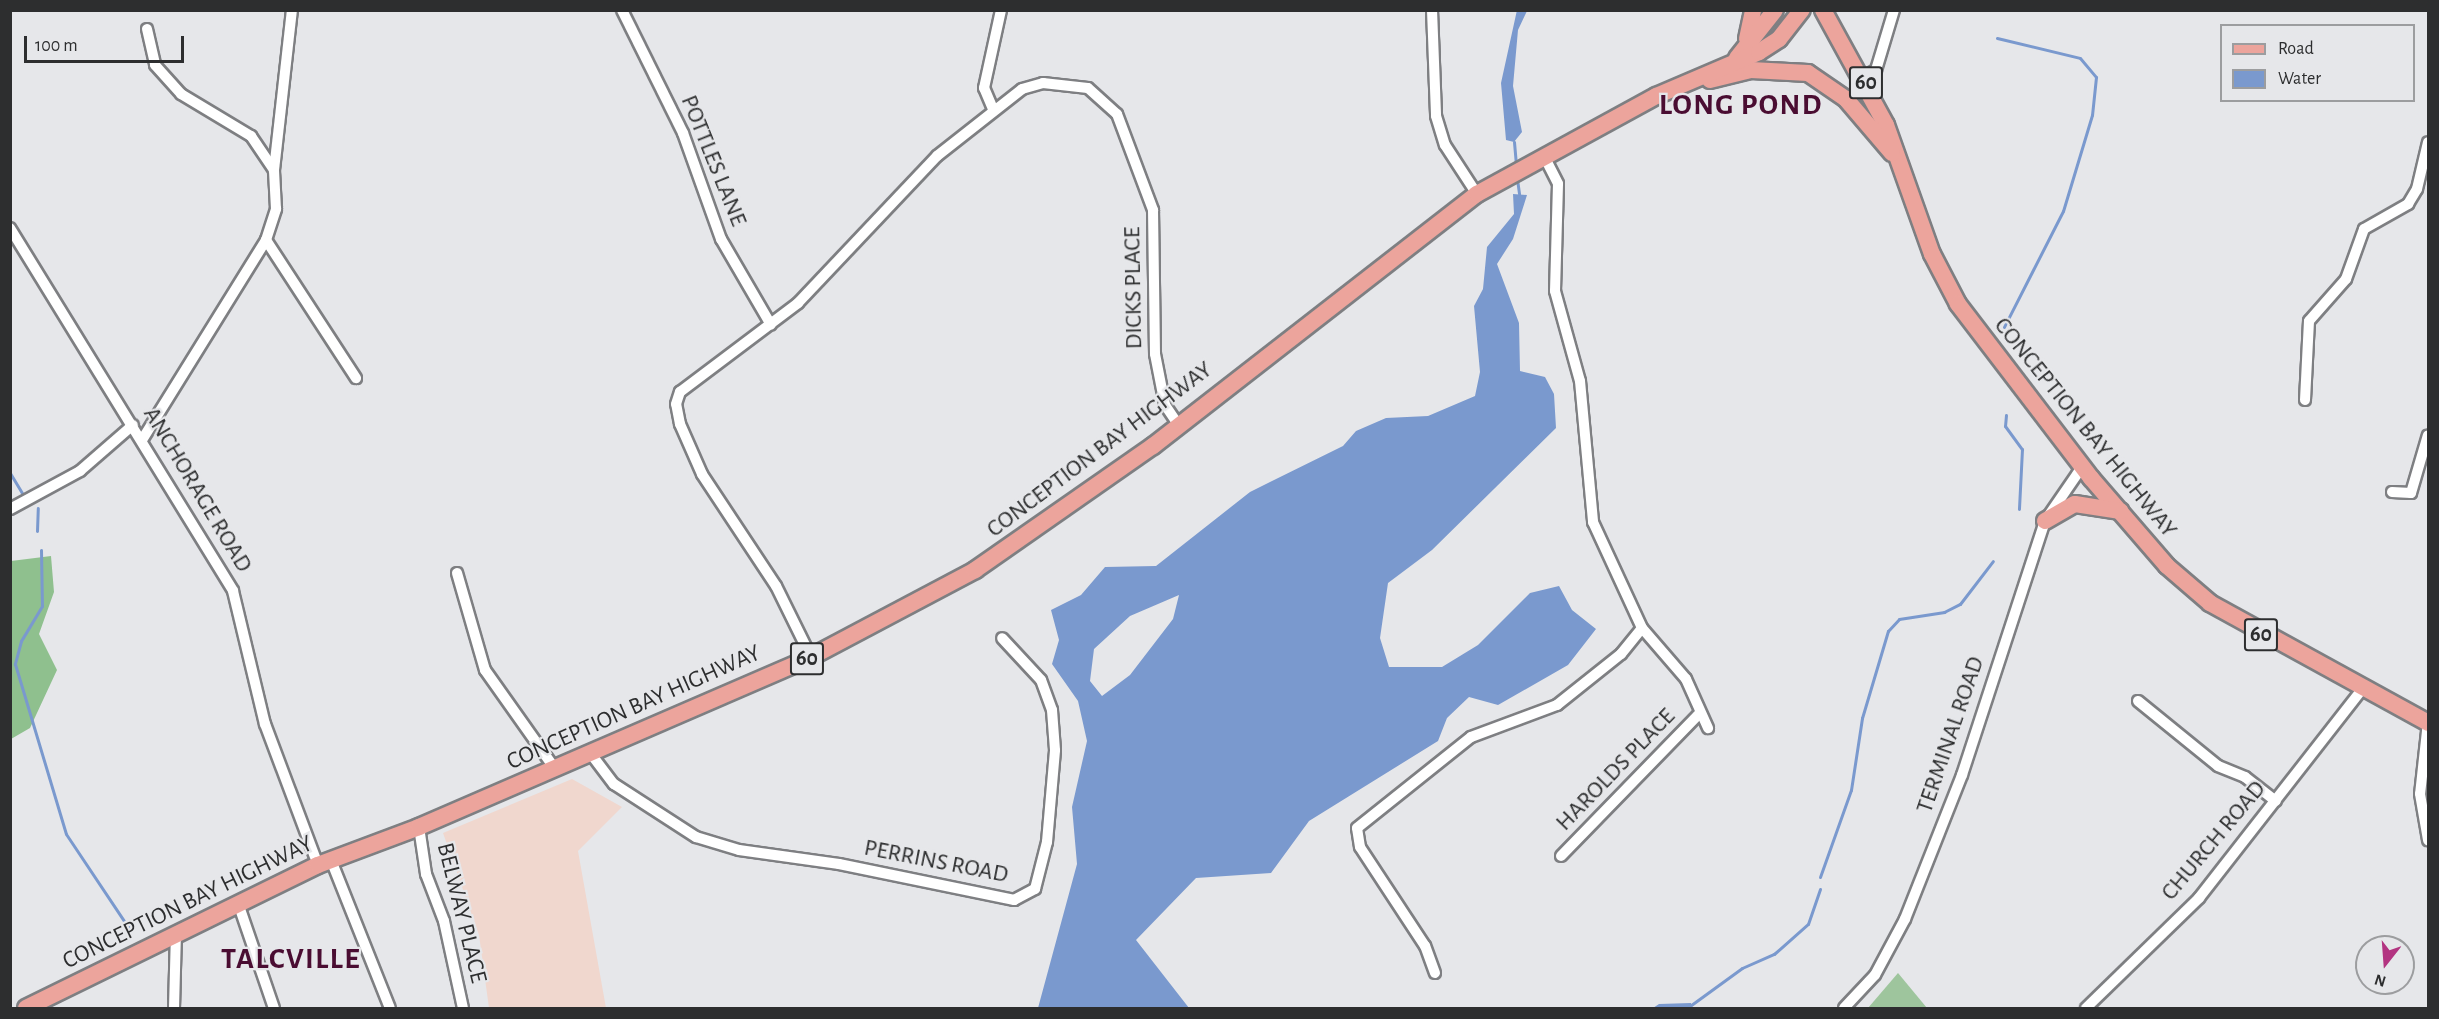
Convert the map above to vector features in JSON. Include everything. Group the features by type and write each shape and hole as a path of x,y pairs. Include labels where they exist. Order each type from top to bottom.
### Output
{"main road":[{"path":"1741,51 1754,10"},
{"name":"CONCEPTION BAY HIGHWAY","path":"1741,51 1775,10"},
{"name":"CONCEPTION BAY HIGHWAY","path":"27,1008 44,1004 176,934 325,862 419,827 591,754 811,657 914,605 1040,530 1477,194 1741,51 1779,39 1802,10"},
{"name":"CONCEPTION BAY HIGHWAY","path":"1822,10 1863,76 1898,161 1932,254 1958,304 2082,467 2167,566 2210,603 2428,723"},
{"path":"1669,91 1751,70 1808,73 1846,99 1898,161"},
{"path":"2045,521 2075,504 2120,511"}],"street":[{"path":"142,440 266,240 276,209 274,170 292,10"},
{"name":"POTTLES LANE","path":"622,10 682,133 721,239 771,325"},
{"path":"993,109 984,88 1000,10"},
{"path":"1432,10 1436,116 1445,146 1477,194"},
{"path":"1863,76 1876,70 1894,10"},
{"path":"147,29 155,65 181,94 251,136 274,170"},
{"name":"DICKS PLACE","path":"811,657 776,586 702,474 680,424 676,404 680,392 771,325 965,130 1023,89 1057,83 1088,88 1117,114 1153,210 1155,354 1165,405 1178,424"},
{"path":"2305,400 2309,321 2346,279 2364,229 2408,204 2417,189 2428,142"},
{"path":"1541,158 1558,184 1555,291 1587,427 1587,501 1642,628 1686,679 1708,728"},
{"name":"ANCHORAGE ROAD","path":"10,228 233,591 265,724 390,1008"},
{"path":"266,240 356,378"},
{"path":"10,509 80,471 133,425"},
{"path":"2392,492 2410,493 2428,435"},
{"name":"TERMINAL ROAD","path":"1844,1008 1875,975 1905,919 1962,775 2045,521 2082,467"},
{"path":"457,573 485,670 555,769"},
{"path":"1435,974 1425,945 1360,847 1357,828 1471,737 1557,705 1621,654 1642,628"},
{"name":"PERRINS ROAD","path":"591,754 614,784 696,837 739,850 839,864 1014,900 1035,889 1047,842 1055,750 1052,710 1041,680 1002,638"},
{"name":"CHURCH ROAD","path":"2086,1008 2199,898 2362,688"},
{"path":"2138,701 2218,766 2245,777 2276,801"},
{"name":"HAROLDS PLACE","path":"1562,856 1700,712"},
{"path":"2428,723 2420,794 2428,840"},
{"name":"BELWAY PLACE","path":"419,827 426,874 444,921 463,1008"},
{"path":"238,903 274,1008"},
{"path":"174,1008 176,934"}],"shaded area":[{"path":"572,779 622,807 578,851 606,1008 489,1008 479,935 443,833"}],"green space":[{"path":"51,556 54,592 39,634 57,670 30,728 11,739 11,561"},
{"path":"1898,973 1927,1008 1868,1008"}],"water":[{"path":"1517,10 1527,11 1518,30 1513,86 1522,132 1514,142 1506,140 1501,83"},
{"path":"1513,194 1527,195 1513,239 1497,264 1519,323 1520,371 1545,377 1554,394 1556,428 1432,550 1388,583 1380,638 1389,667 1442,667 1478,645 1530,593 1559,586 1572,610 1596,629 1568,665 1498,705 1469,697 1447,718 1438,741 1309,821 1271,873 1196,878 1136,940 1189,1008 1038,1008 1077,864 1072,807 1087,741 1078,701 1052,664 1059,640 1051,610 1081,595 1105,567 1156,566 1250,492 1343,446 1356,431 1386,418 1428,416 1475,396 1480,372 1474,306 1483,289 1487,247 1514,214","holes":["1179,595 1173,619 1130,675 1102,696 1090,681 1094,649 1130,616"]},
{"path":"1691,1003 1692,1008 1653,1008 1659,1004"}],"waterway":[{"path":"1997,38 2080,58 2096,77 2092,115 2063,211 2004,327"},
{"path":"1514,142 1516,167"},
{"path":"1517,179 1519,194"},
{"path":"2006,415 2005,426 2022,449 2019,509"},
{"path":"10,473 23,495"},
{"path":"37,531 38,508"},
{"path":"41,550 42,606 21,641 15,664 66,834 128,927 128,938"},
{"path":"1820,877 1851,790 1862,718 1888,631 1899,619 1944,612 1960,604 1993,561"},
{"path":"1687,1008 1742,968 1774,954 1808,924 1820,889"}],"district":[{"name":"LONG POND","path":"1741,105"},
{"name":"TALCVILLE","path":"291,959"}]}
